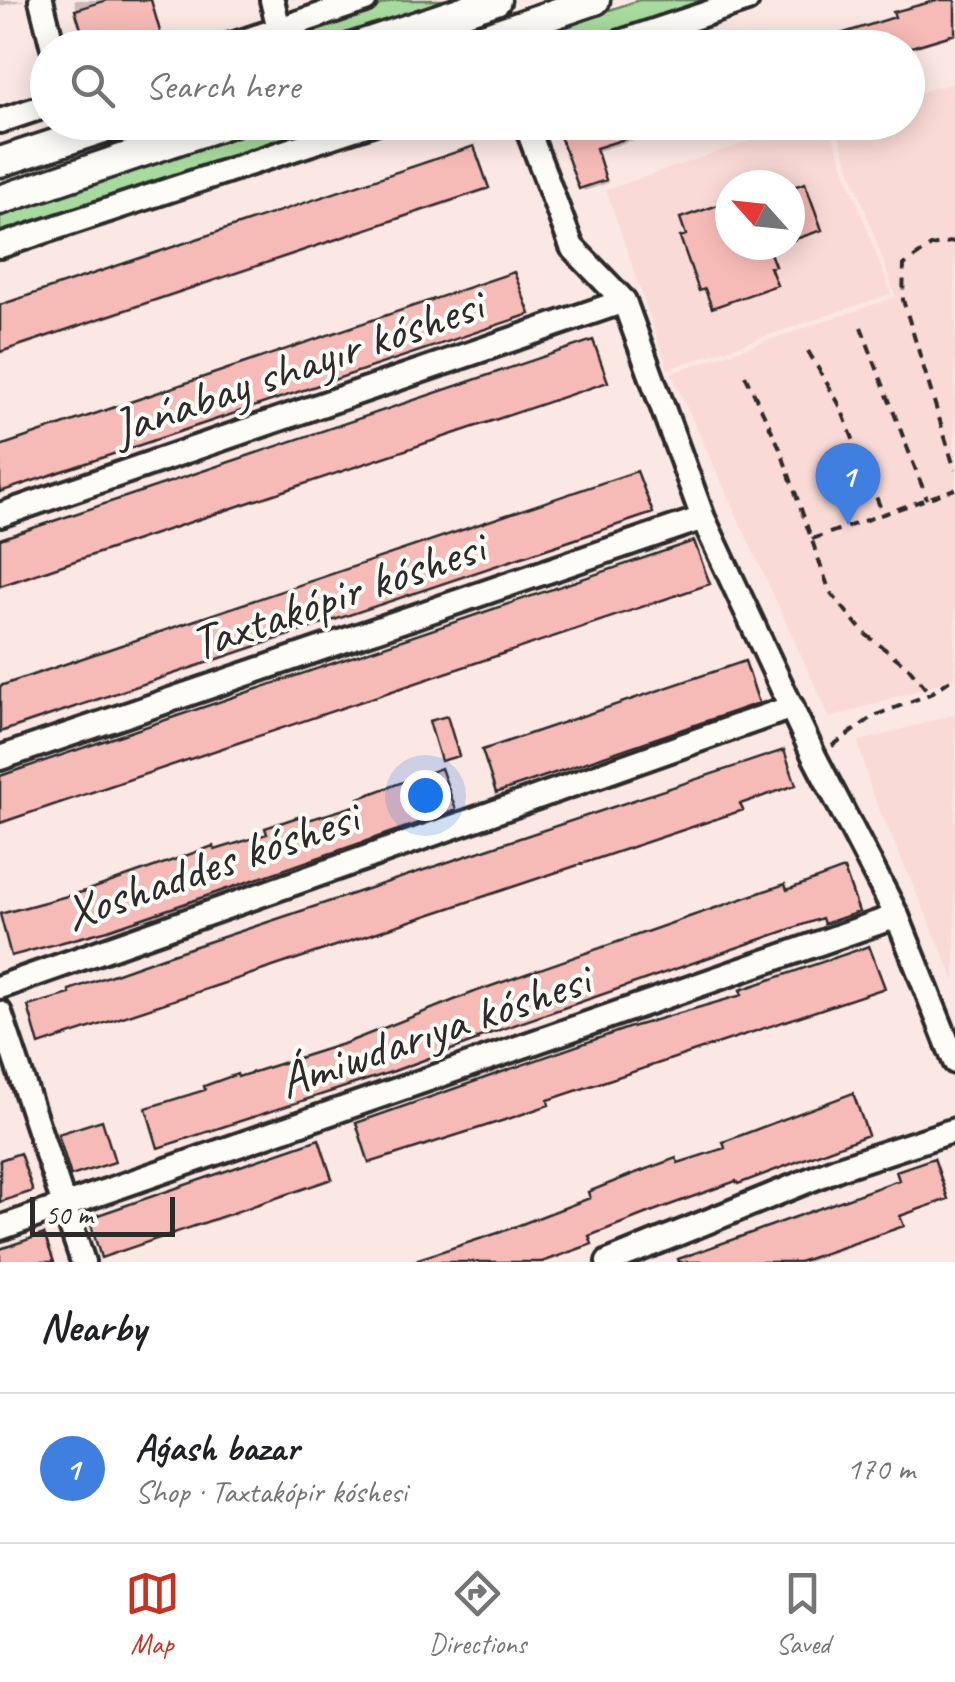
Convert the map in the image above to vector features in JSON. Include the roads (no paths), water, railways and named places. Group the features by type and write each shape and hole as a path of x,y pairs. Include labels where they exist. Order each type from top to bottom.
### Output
{"main road":[{"path":"405,30 496,0"},
{"path":"507,30 595,0"},
{"path":"0,162 67,140"},
{"path":"0,200 178,140"}],"street":[{"path":"41,0 49,30"},
{"path":"272,0 279,29"},
{"path":"276,30 366,0"},
{"path":"657,30 746,0"},
{"path":"0,121 30,111"},
{"path":"0,246 321,140"},
{"path":"531,140 572,248 624,301 703,518 814,756 897,916 955,1062"},
{"name":"Jańabay shayır kóshesi","path":"0,515 624,301"},
{"name":"Taxtakópir kóshesi","path":"0,758 703,518"},
{"name":"Xoshaddes kóshesi","path":"0,987 792,707"},
{"name":"Ámiwdarıya kóshesi","path":"0,1228 897,916"},
{"path":"0,1013 82,1262"},
{"path":"608,1262 839,1168 955,1130"}],"place":[{"name":"Aǵash bazar","path":"848,525"}]}
